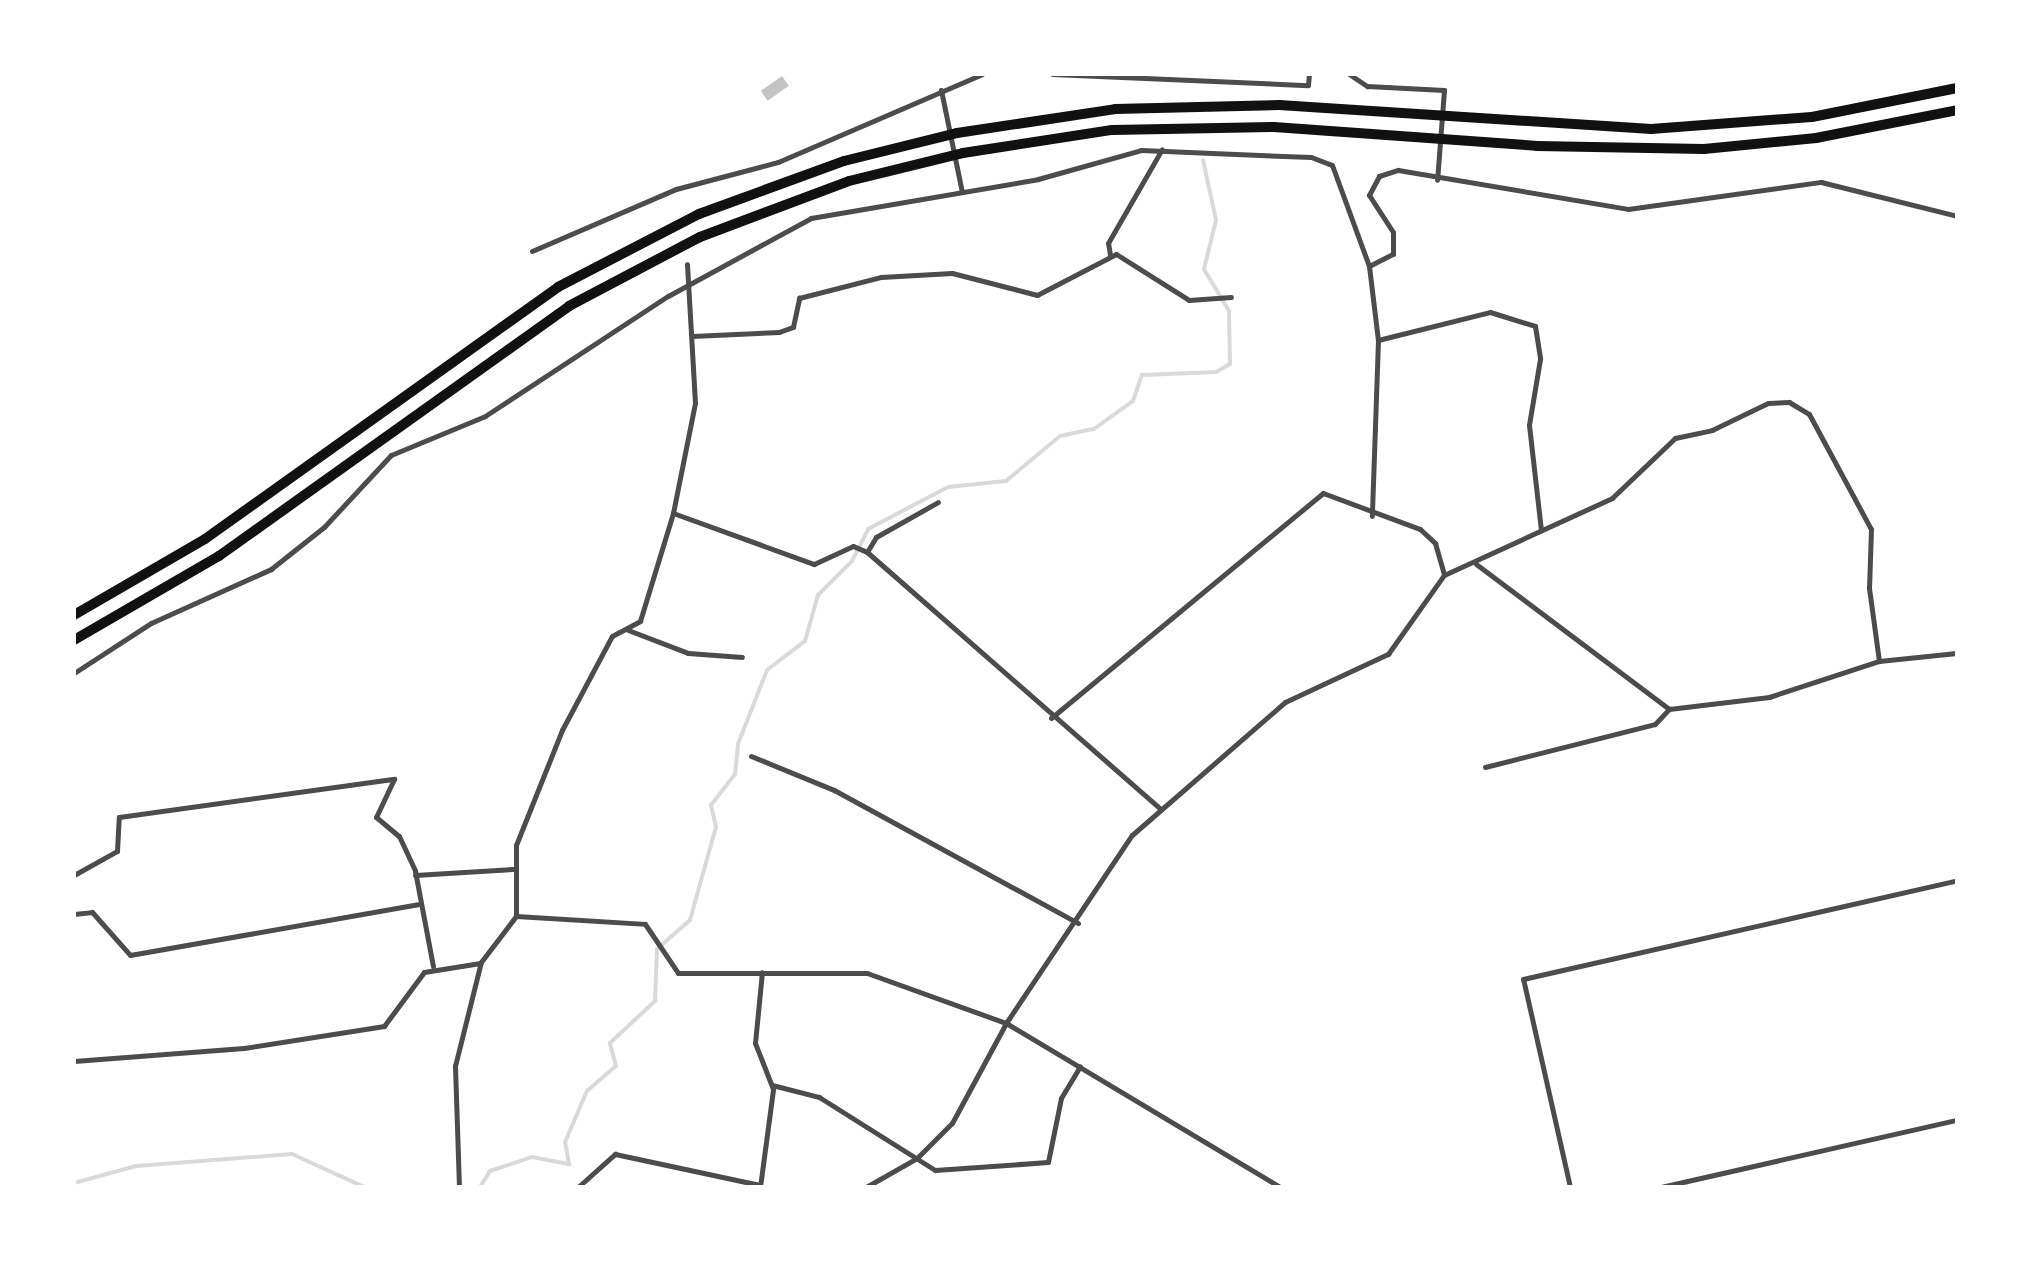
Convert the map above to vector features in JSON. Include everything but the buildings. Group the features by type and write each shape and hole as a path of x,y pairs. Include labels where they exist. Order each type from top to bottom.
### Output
{"highway":[{"path":"74,615 218,531 558,287 699,214 844,161 1008,123 1154,106 1279,105 1651,129 1812,117 1957,88"},
{"path":"74,640 219,556 569,306 700,237 849,181 963,153 1112,130 1274,127 1566,148 1704,149 1816,138 1957,110"}],"street":[{"path":"532,251 676,189 778,162 982,74"},
{"path":"1052,74 1308,85 1309,74"},
{"path":"1349,74 1367,86 1444,90 1437,180"},
{"path":"941,90 962,192"},
{"path":"1110,255 1108,243 1162,149"},
{"path":"74,673 151,623 271,569 324,527 391,455 485,416 811,218 962,192 1162,149 1311,157 1332,165 1369,266 1378,340 1372,516"},
{"path":"1369,266 1393,254 1393,232 1369,195 1379,176 1398,170 1437,180 1628,209 1821,182 1956,215"},
{"path":"692,336 779,332 793,327 799,298 881,277 952,273 1037,295 1110,255 1126,256 1189,300 1231,297"},
{"path":"459,1187 453,1080 481,962 516,916 513,869 562,730 612,636 640,621 673,513 695,403 687,264"},
{"path":"1378,340 1490,312 1535,326 1540,359 1529,425 1541,530"},
{"path":"866,1187 917,1158 952,1123 1006,1023 1078,923 1132,835 1285,702 1388,654 1444,575 1476,564 1612,498 1675,438 1712,430 1768,403 1789,402 1809,414 1835,452 1871,529 1869,588 1879,661"},
{"path":"1051,718 1323,493 1372,516 1420,529 1435,543 1444,575"},
{"path":"867,552 876,537 938,502"},
{"path":"673,513 814,564 853,546 867,552 1051,718 1161,809"},
{"path":"1476,564 1669,709"},
{"path":"628,630 688,653 742,657"},
{"path":"1485,767 1655,724 1669,709 1769,697 1879,661 1957,653"},
{"path":"751,756 834,790 1078,923"},
{"path":"74,875 117,851 119,817 394,779 376,817 399,836 415,875 418,904 433,966"},
{"path":"415,875 513,869"},
{"path":"1570,1187 1523,979 1957,880"},
{"path":"74,904 76,913 92,912 130,955 418,904"},
{"path":"516,916 645,924 678,973 867,973 1006,1023 1280,1187"},
{"path":"74,1061 244,1048 384,1026 433,966 481,962"},
{"path":"578,1187 615,1154 760,1186 772,1085 755,1043 762,972"},
{"path":"772,1085 819,1097 935,1170 1048,1162 1061,1098 1080,1066"},
{"path":"1661,1187 1957,1120"}],"waterway":[{"path":"480,1187 490,1171 532,1157 569,1164 565,1142 587,1091 616,1066 610,1043 655,1001 657,949 690,920 716,827 711,805 735,774 738,744 767,670 805,641 818,595 852,561 868,529 948,487 1006,481 1060,436 1094,429 1133,401 1142,375 1216,372 1230,364 1229,311 1204,269 1216,220 1203,160"},
{"path":"74,1183 136,1166 292,1154 364,1187"}]}
